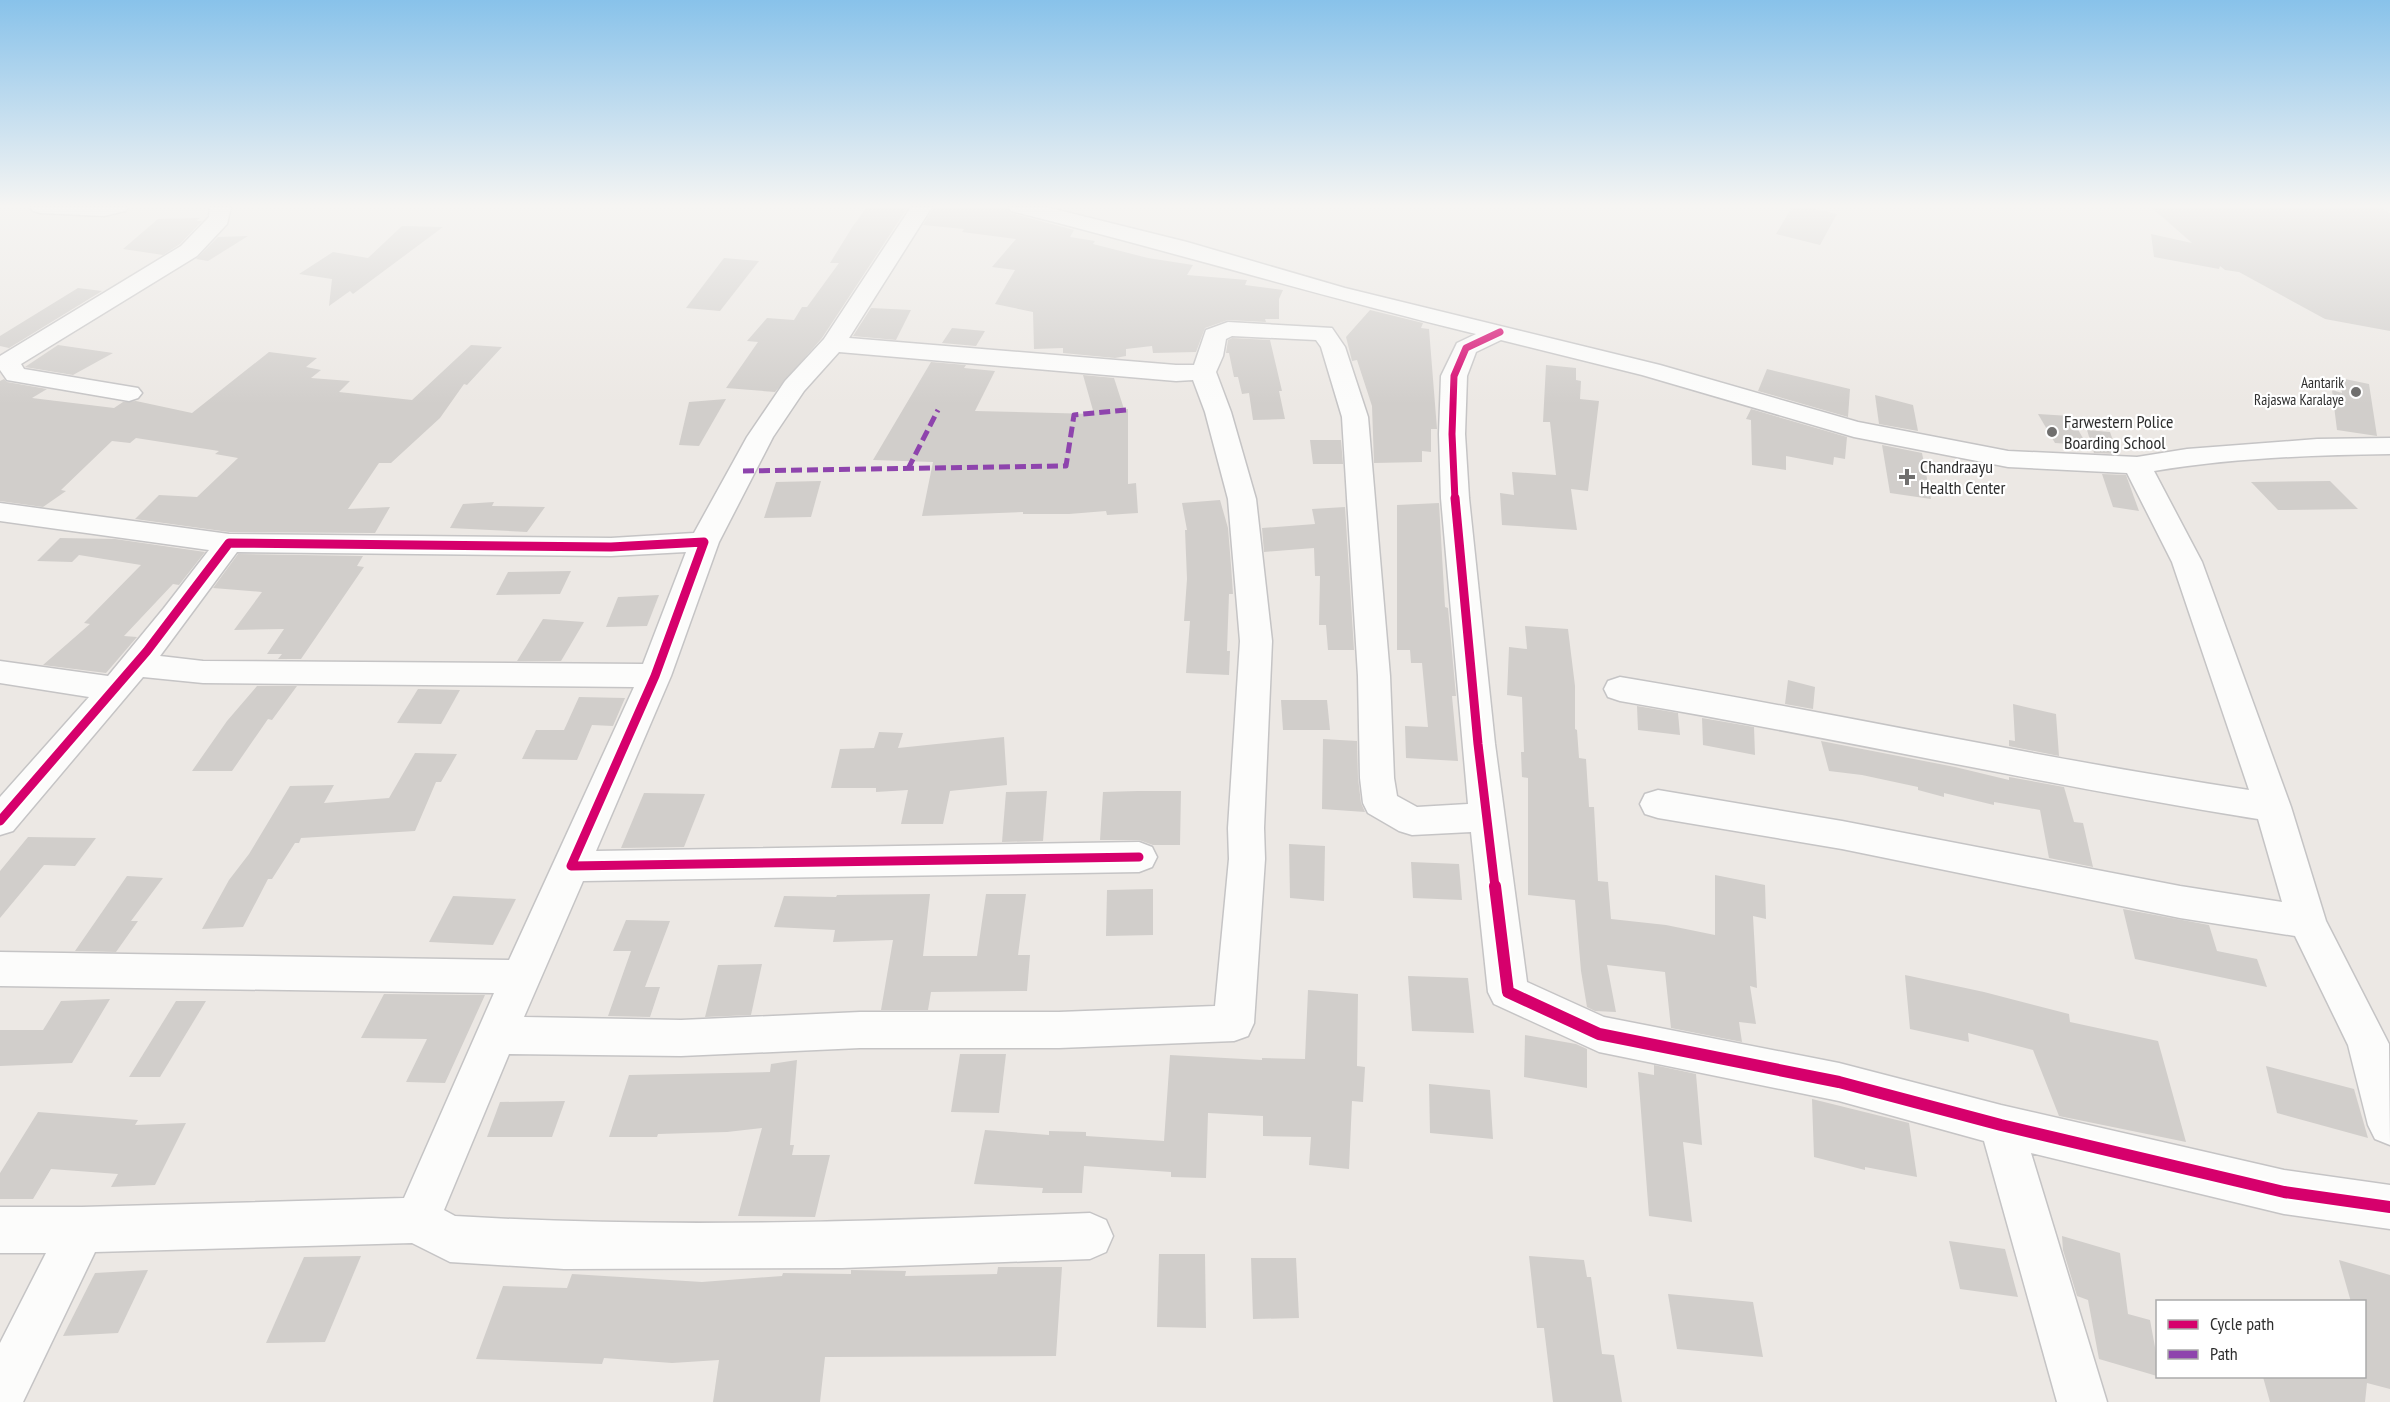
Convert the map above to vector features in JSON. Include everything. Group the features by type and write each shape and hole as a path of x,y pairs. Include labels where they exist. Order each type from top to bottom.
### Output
{"street":[{"path":"129,393 16,375 7,362 154,272"},
{"path":"417,1220 520,978 655,676 704,542 760,437 794,386 833,344 879,272"},
{"path":"1265,272 1338,293 1651,370 1854,429 2008,459 2137,465 2198,456 2317,447 2390,446"},
{"path":"496,1035 681,1038 860,1030 1059,1030 1234,1023 1247,859 1246,828 1256,641 1242,499 1218,412 1203,372 1211,356 1215,335 1228,329 1323,333 1333,346 1355,417 1374,676 1377,778 1381,803 1412,821 1486,817"},
{"path":"1500,332 1466,348 1454,376 1452,434 1455,498 1486,817 1508,992 1599,1034 1839,1082 2001,1125 2284,1192 2390,1207"},
{"path":"833,344 1176,373 1203,372"},
{"path":"2137,465 2187,562 2273,807 2307,922 2368,1044 2390,1125"},
{"path":"0,512 229,543 610,547 704,542"},
{"path":"0,821 137,665 188,602 229,543"},
{"path":"137,665 203,672 655,676"},
{"path":"0,672 115,689"},
{"path":"1620,689 1720,704 2177,793 2273,807"},
{"path":"1658,804 1842,835 2180,902 2307,922"},
{"path":"571,866 1139,857"},
{"path":"0,969 520,978"},
{"path":"2001,1125 2082,1402"},
{"path":"0,1230 82,1230 417,1220 450,1239 555,1245 842,1245 1090,1236"},
{"path":"0,1395 82,1230"}],"building":[{"path":"382,272 353,294 350,291 329,306 332,279 299,274"},
{"path":"713,272 750,272 720,311 686,308"},
{"path":"832,272 865,272 822,338 775,392 726,388 758,342 747,341 767,318 794,320 802,307 807,307"},
{"path":"1014,272 1189,272 1187,275 1247,280 1245,285 1283,290 1279,299 1279,319 1265,319 1266,322 1228,320 1205,328 1196,352 1153,353 1152,346 1126,349 1126,356 1115,358 1063,353 1063,348 1034,349 1033,312 995,304"},
{"path":"2240,272 2390,272 2390,331 2325,319"},
{"path":"78,288 102,291 9,348 0,346 0,336"},
{"path":"871,308 911,310 896,340 853,336"},
{"path":"1370,310 1423,323 1421,328 1429,329 1437,429 1431,429 1431,452 1422,451 1422,462 1374,463 1372,406 1357,360 1352,361 1346,337"},
{"path":"952,328 985,331 976,346 942,343"},
{"path":"1232,338 1270,340 1282,391 1279,391 1285,419 1253,420 1249,393 1242,394 1238,377 1234,377 1229,353 1226,353 1228,340"},
{"path":"58,345 113,353 73,375 25,367"},
{"path":"471,345 502,347 467,385 464,384 440,418 391,463 379,463 348,509 390,507 375,533 229,532 135,519 159,495 197,497 238,458 215,454 219,451 136,438 130,443 112,441 61,490 66,491 43,507 0,501 0,381 4,379 7,382 47,389 32,398 114,408 123,402 136,401 192,413 269,352 317,358 306,367 321,370 311,378 350,381 339,392 412,400"},
{"path":"931,362 966,365 964,368 995,371 975,411 1094,414 1083,375 1114,378 1124,409 1128,409 1128,484 1136,483 1138,513 1107,515 1106,511 1069,514 1023,514 1023,512 922,516 933,462 873,460"},
{"path":"1546,365 1576,368 1576,380 1581,381 1580,399 1599,401 1588,491 1571,489 1577,530 1502,525 1500,493 1514,495 1512,472 1556,475 1550,422 1543,422"},
{"path":"1767,369 1850,389 1848,417 1758,391"},
{"path":"2340,378 2369,384 2377,436 2337,430 2332,390 2342,393"},
{"path":"1875,395 1913,405 1918,431 1879,424"},
{"path":"726,399 699,446 679,445 689,402"},
{"path":"1751,409 1847,437 1845,459 1834,457 1833,465 1786,456 1786,470 1752,465 1751,420 1746,419"},
{"path":"2038,414 2070,416 2087,445 2055,443"},
{"path":"2087,430 2110,432 2118,454 2094,453"},
{"path":"1310,440 1341,440 1343,464 1313,464"},
{"name":"Chandraayu Health Center","path":"1882,445 1922,453 1931,499 1890,493"},
{"path":"2102,474 2126,475 2139,511 2113,507"},
{"path":"821,481 811,517 764,518 776,482"},
{"path":"2330,481 2358,509 2278,510 2251,482"},
{"path":"1220,500 1228,528 1233,594 1229,594 1227,651 1230,651 1229,675 1186,673 1190,621 1184,621 1187,579 1185,530 1187,530 1182,503"},
{"path":"494,502 492,506 545,507 527,532 450,528 463,504"},
{"path":"1439,503 1445,607 1448,608 1456,696 1452,696 1458,761 1406,758 1405,726 1428,727 1422,663 1411,663 1410,650 1397,650 1397,505"},
{"path":"1345,507 1354,650 1328,650 1326,625 1319,625 1320,576 1315,576 1314,548 1264,552 1262,528 1315,524 1312,509"},
{"path":"60,538 115,539 205,552 179,585 173,584 124,636 137,637 106,673 43,665 90,624 84,623 141,565 79,555 72,562 37,561"},
{"path":"238,554 363,556 357,566 364,567 301,659 278,659 282,654 267,654 284,629 234,630 262,592 213,588"},
{"path":"571,571 560,594 496,595 508,572"},
{"path":"659,595 647,626 606,627 618,597"},
{"path":"543,619 584,622 561,661 517,661"},
{"path":"1525,626 1568,629 1575,686 1575,729 1577,730 1579,758 1586,759 1589,807 1594,807 1598,881 1608,882 1611,919 1666,925 1715,935 1715,875 1765,885 1766,919 1753,916 1757,988 1750,986 1756,1024 1739,1022 1742,1042 1671,1028 1665,972 1607,965 1616,1012 1595,1011 1587,1007 1581,971 1575,900 1528,895 1528,778 1522,777 1521,752 1524,752 1522,697 1507,695 1509,647 1527,649"},
{"path":"1788,680 1815,687 1813,709 1785,704"},
{"path":"257,686 297,686 272,720 268,719 232,771 192,771 227,721"},
{"path":"418,689 460,690 441,724 397,723"},
{"path":"579,697 625,698 613,726 592,725 577,760 522,759 536,730 564,730"},
{"path":"1281,700 1327,700 1330,730 1283,730"},
{"path":"2013,704 2056,714 2059,756 2009,746 2009,740 2015,741"},
{"path":"1637,706 1678,713 1680,735 1638,730"},
{"path":"1702,718 1754,727 1755,755 1703,745"},
{"path":"879,732 903,733 898,748 1004,737 1007,785 950,791 943,824 901,824 908,790 876,792 876,788 831,788 840,749 874,748"},
{"path":"1323,739 1357,741 1358,778 1361,803 1365,812 1322,809"},
{"path":"1821,741 2009,780 2009,777 2064,787 2074,822 2083,823 2093,867 2049,858 2040,810 1994,802 1994,805 1944,793 1944,797 1918,790 1918,787 1862,775 1829,771"},
{"path":"415,753 457,754 441,782 436,782 415,831 301,838 299,843 295,843 272,879 268,879 243,927 202,929 229,880 249,854 290,786 334,785 324,803 389,798"},
{"path":"1047,791 1043,841 1002,842 1006,792"},
{"path":"1181,791 1180,845 1153,845 1139,840 1100,840 1103,792"},
{"path":"644,793 705,794 684,847 621,848"},
{"path":"28,837 96,838 75,866 44,865 0,918 0,871"},
{"path":"1289,844 1325,846 1324,901 1290,898"},
{"path":"1411,862 1459,864 1462,900 1413,898"},
{"path":"127,876 163,878 131,921 138,921 116,952 75,951"},
{"path":"1153,889 1153,935 1106,936 1107,890"},
{"path":"930,894 923,956 977,956 986,894 1026,894 1018,955 1030,955 1027,991 931,992 928,1010 881,1010 893,940 833,942 835,930 774,927 784,896"},
{"path":"453,896 516,899 493,945 429,942"},
{"path":"2123,909 2209,925 2217,951 2257,959 2267,987 2135,959"},
{"path":"626,920 670,921 645,987 660,987 650,1017 608,1016 631,951 613,951"},
{"path":"762,964 751,1015 705,1017 718,965"},
{"path":"1905,975 2069,1014 2070,1022 2158,1041 2186,1142 2059,1116 2033,1050 1968,1033 1969,1042 1910,1029"},
{"path":"1408,976 1468,978 1474,1033 1412,1031"},
{"path":"1308,990 1358,994 1357,1066 1365,1067 1363,1102 1352,1101 1349,1169 1309,1165 1311,1137 1263,1136 1263,1116 1208,1113 1206,1178 1171,1177 1171,1172 1084,1166 1082,1193 1042,1193 1043,1188 974,1184 985,1130 1049,1135 1049,1131 1086,1132 1086,1136 1164,1141 1170,1055 1262,1060 1262,1058 1305,1059"},
{"path":"384,994 485,995 445,1083 406,1082 427,1039 361,1038"},
{"path":"110,999 72,1063 0,1066 0,1030 43,1030 61,1001"},
{"path":"176,1001 206,1001 160,1077 129,1077"},
{"path":"1525,1035 1576,1044 1587,1049 1587,1088 1524,1077"},
{"path":"960,1054 1006,1054 999,1113 951,1112"},
{"path":"797,1060 790,1145 794,1145 792,1155 830,1155 815,1217 738,1216 762,1128 727,1132 658,1134 657,1137 609,1137 629,1075 770,1072 771,1064"},
{"path":"1654,1065 1696,1074 1702,1145 1683,1142 1692,1222 1649,1216 1638,1072 1654,1075"},
{"path":"2266,1066 2354,1089 2368,1138 2277,1113"},
{"path":"1429,1084 1490,1090 1493,1139 1430,1133"},
{"path":"1812,1099 1909,1123 1917,1177 1865,1167 1865,1170 1814,1157"},
{"path":"565,1101 552,1137 487,1137 500,1102"},
{"path":"38,1112 138,1120 135,1125 186,1123 155,1185 111,1187 118,1174 51,1169 33,1199 0,1199 0,1173"},
{"path":"2062,1236 2120,1253 2128,1314 2150,1320 2156,1353 2156,1376 2099,1359 2088,1300 2077,1296 2063,1250"},
{"path":"1949,1241 2005,1249 2018,1297 1960,1289"},
{"path":"1159,1254 1205,1254 1206,1328 1157,1327"},
{"path":"361,1256 325,1342 266,1343 304,1257"},
{"path":"1529,1256 1584,1260 1587,1277 1591,1277 1602,1354 1614,1355 1622,1402 1553,1402 1544,1328 1537,1328"},
{"path":"1251,1258 1296,1258 1299,1318 1253,1319"},
{"path":"2339,1260 2390,1275 2390,1389 2367,1383 2365,1402 2270,1402 2263,1378 2366,1378 2366,1300 2350,1300"},
{"path":"998,1267 1062,1267 1056,1356 825,1357 820,1402 713,1402 719,1360 672,1363 604,1358 602,1364 476,1359 503,1286 567,1288 572,1274 702,1282 782,1276 783,1273 851,1274 851,1270 906,1271 905,1276 997,1274"},
{"path":"148,1270 118,1333 63,1336 95,1273"},
{"path":"1668,1294 1753,1302 1763,1357 1677,1349"}],"marked path":[{"path":"908,469 938,410"},
{"path":"743,471 1066,466 1074,415 1126,410"}],"cycle path":[{"path":"1500,332 1466,348 1454,376 1452,434 1455,498 1478,744 1508,992 1599,1034 1839,1082 2001,1125 2284,1192 2390,1207"},
{"path":"0,821 147,651 229,543 611,547 704,542 655,676 571,866 1139,857"}],"place":[{"name":"Aantarik Rajaswa Karalaye","path":"2356,392"},
{"name":"Farwestern Police Boarding School","path":"2052,432"},
{"name":"Chandraayu Health Center","path":"1907,477"}]}
